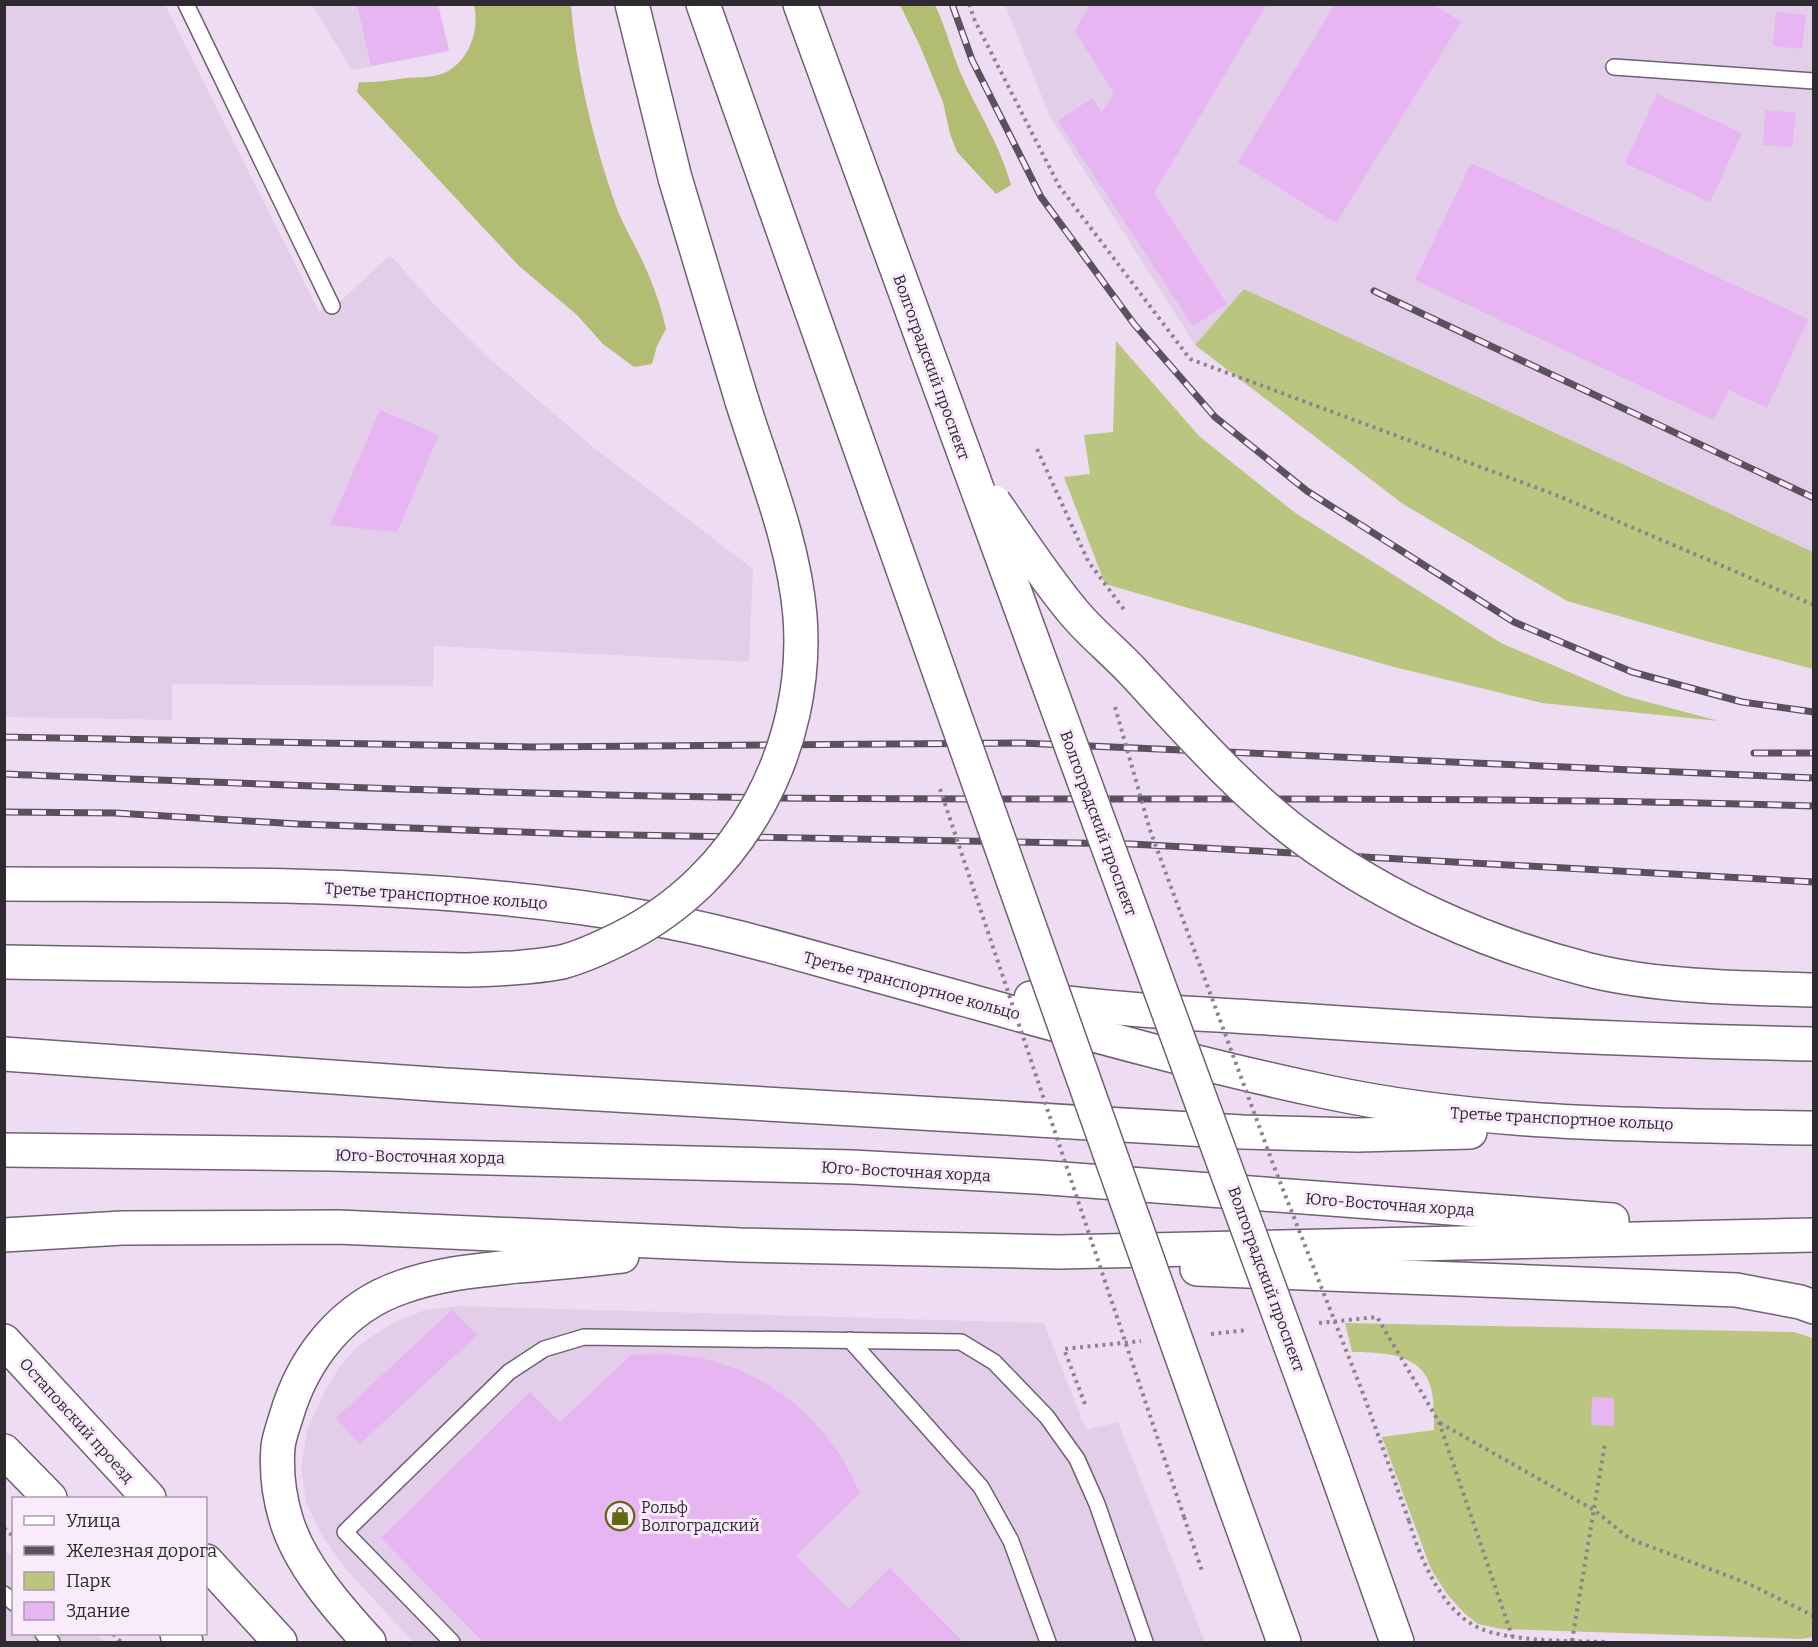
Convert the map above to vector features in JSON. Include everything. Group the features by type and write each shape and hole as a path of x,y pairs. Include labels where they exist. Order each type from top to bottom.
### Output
{"main road":[{"path":"4,962 466,970 518,968 563,962 609,944 643,927 680,900 713,870 738,838 764,796 782,753 795,707 800,664 800,616 793,571 675,178 632,4"},
{"path":"703,4 1284,1642"},
{"name":"Волгоградский проспект","path":"800,4 1397,1642"},
{"path":"967,461 1015,533 1072,610 1172,716 1246,789 1302,837 1373,884 1449,921 1516,949 1591,970 1661,981 1740,988 1814,990"},
{"name":"Третье транспортное кольцо","path":"4,884 359,887 467,894 564,904 653,919 759,943 1214,1067 1331,1093 1436,1111 1535,1120 1814,1128"},
{"path":"759,943 960,988 1076,1005 1347,1024 1716,1042 1814,1044"},
{"path":"4,1054 446,1085 1242,1132 1358,1135 1697,1126"},
{"name":"Юго-Восточная хорда","path":"4,1150 331,1154 852,1167 1036,1177 1809,1235"},
{"path":"4,1235 122,1228 338,1227 740,1245 1059,1252 1809,1235"},
{"path":"369,1642 341,1611 309,1568 286,1521 278,1484 278,1445 291,1400 304,1371 330,1334 359,1309 400,1288 447,1273 740,1245"},
{"path":"1059,1252 1102,1265 1736,1290 1800,1302 1814,1307"},
{"name":"Остаповский проезд","path":"4,1341 148,1497"},
{"path":"4,1451 49,1497"},
{"path":"207,1562 280,1642"}],"lane":[{"path":"186,4 332,306"},
{"path":"1614,67 1814,81"},
{"path":"452,1642 345,1533 509,1372 544,1349 584,1337 961,1342 994,1362 1047,1417 1077,1459 1097,1504 1144,1642"},
{"path":"850,1340 981,1487 1011,1541 1048,1642"}],"path":[{"path":"969,4 975,21 1059,186 1191,359 1556,495 1814,605"},
{"path":"1036,449 1088,561 1125,612"},
{"path":"1112,697 1150,830 1273,1164 1364,1396 1424,1563 1438,1588 1456,1611 1476,1627 1496,1634 1512,1636 1609,1642"},
{"path":"938,782 1202,1571"},
{"path":"1064,1349 1085,1404"},
{"path":"1512,1636 1439,1422 1594,1510 1630,1539 1747,1583 1814,1616"},
{"path":"1572,1641 1605,1443"}],"shaded area":[{"path":"5,5 165,5 319,312 343,299 390,255 433,303 491,360 593,447 753,569 749,662 434,646 433,686 172,684 172,720 5,717"},
{"path":"312,5 438,5 449,51 352,70"},
{"path":"1005,5 1813,5 1813,552 1244,289 1195,345 1050,117"},
{"path":"459,1306 1044,1323 1086,1430 1118,1422 1205,1642 413,1642 345,1568 321,1534 306,1502 301,1467 307,1430 324,1393 340,1366 359,1345 392,1323 425,1310"},
{"path":"4,1549 12,1556 12,1635 98,1635 105,1642 5,1642"}],"green space":[{"path":"474,5 571,5 577,55 600,158 618,212 648,274 664,320 666,329 657,346 652,364 634,367 603,344 577,315 518,265 357,92 359,82 430,77 453,68 466,53 474,35"},
{"path":"900,5 935,5 961,73 1007,171 1011,185 996,194 957,152 950,134 943,102"},
{"path":"1244,289 1813,552 1813,669 1567,601 1403,504 1195,345"},
{"path":"1116,341 1199,436 1294,512 1501,643 1625,696 1719,721 1542,703 1394,667 1105,584 1064,477 1090,474 1084,435 1113,432"},
{"path":"1345,1323 1794,1332 1813,1338 1813,1637 1801,1639 1501,1629 1478,1624 1464,1613 1447,1594 1431,1569 1382,1437 1434,1430 1433,1397 1428,1379 1421,1369 1401,1357 1352,1352"}],"building":[{"path":"357,4 438,4 449,51 371,66"},
{"path":"1090,4 1267,4 1154,193 1227,304 1193,326 1058,121 1092,98 1102,113 1114,93 1075,31"},
{"path":"1335,4 1433,4 1461,22 1336,223 1238,162"},
{"path":"1776,12 1806,15 1802,49 1773,46"},
{"path":"1657,94 1742,133 1710,202 1625,163"},
{"path":"1765,110 1796,113 1792,147 1763,145"},
{"path":"1471,163 1808,319 1767,408 1729,390 1713,420 1415,280"},
{"path":"380,410 439,435 397,532 330,525"},
{"path":"452,1310 477,1335 360,1444 336,1418"},
{"name":"Рольф Волгоградский","path":"667,1354 702,1358 737,1369 769,1385 798,1406 823,1432 844,1461 860,1493 796,1556 849,1609 890,1568 963,1642 483,1642 381,1538 530,1392 560,1422 631,1355"},
{"path":"1592,1397 1614,1398 1614,1426 1591,1425"}],"railway":[{"path":"952,4 972,60 1041,197 1134,324 1215,417 1307,491 1514,622 1632,672 1742,702 1814,712"},
{"path":"1374,291 1814,498"},
{"path":"4,737 533,747 1021,743 1814,778"},
{"path":"1754,753 1814,753"},
{"path":"4,774 390,789 680,797 1425,799 1814,806"},
{"path":"4,812 115,813 298,824 576,834 1131,844 1814,882"}],"place":[{"name":"Рольф Волгоградский","path":"620,1516"}]}
